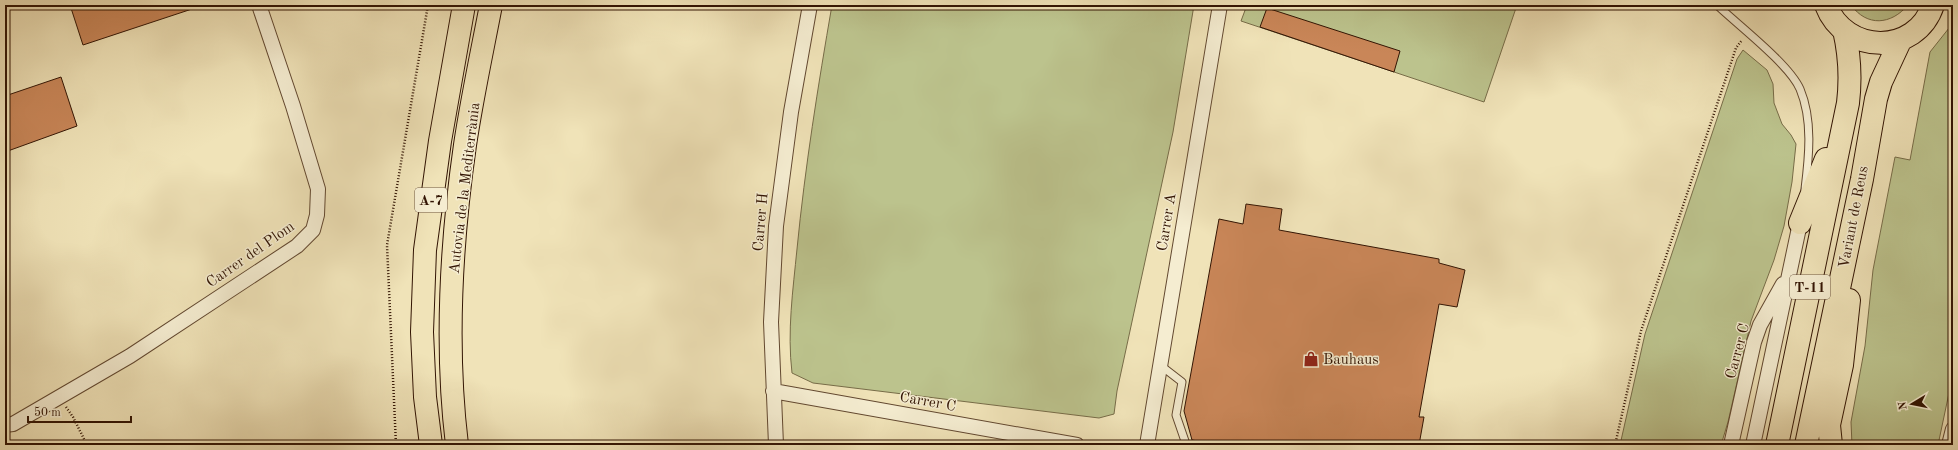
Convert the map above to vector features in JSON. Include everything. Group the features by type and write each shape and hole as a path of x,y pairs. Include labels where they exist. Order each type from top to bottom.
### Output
{"highway":[{"name":"Autovia de la Mediterrània","path":"431,445 425,397 422,332 425,250 440,141 464,5"},
{"name":"Autovia de la Mediterrània","path":"457,445 451,381 451,315 455,234 465,146 491,5"},
{"name":"T-11","path":"1826,7 1834,21 1844,30 1861,40 1881,44 1901,39 1916,30 1935,7"},
{"name":"T-11","path":"1837,131 1851,76 1844,30"},
{"name":"Variant de Reus","path":"1806,445 1862,179 1876,99 1881,82 1901,39"},
{"path":"1800,222 1837,131"},
{"name":"Variant de Reus","path":"1777,445 1837,131"},
{"name":"T-11","path":"1828,438 1842,365 1854,252 1865,200 1862,179"},
{"path":"451,315 461,346 463,388 469,445"},
{"path":"421,445 419,418 425,397"}],"street":[{"name":"Carrer del Plom","path":"5,425 13,424 137,351 296,246 313,230 318,215 318,189 293,106 259,5"},
{"name":"Carrer H","path":"776,445 771,322 776,226 791,112 810,5"},
{"name":"Carrer A","path":"1146,445 1220,5"},
{"path":"1753,445 1800,222"},
{"name":"Carrer C","path":"1732,445 1758,331 1790,271"},
{"name":"Carrer C","path":"773,392 1077,445"},
{"path":"1949,445 1953,429"}],"lane":[{"path":"1717,5 1782,65 1800,89 1806,117 1810,153 1800,222"},
{"path":"1160,365 1182,382 1176,415 1186,444 1192,445"}],"path":[{"path":"396,445 387,245 428,5"},
{"path":"1615,445 1641,331 1736,48 1742,39"},
{"path":"58,398 73,417 87,445"}],"green space":[{"path":"832,5 1194,5 1173,132 1117,391 1114,414 1099,418 813,383 792,373 790,342 791,311 800,218 812,127"},
{"path":"1247,5 1517,5 1484,102 1241,21"},
{"path":"1851,5 1908,5 1894,17 1879,21 1864,17"},
{"path":"1953,23 1953,374 1938,445 1852,445 1851,422 1865,346 1873,270 1895,157 1910,160 1930,52"},
{"path":"1743,50 1767,70 1773,84 1774,103 1782,124 1796,144 1792,182 1784,226 1774,260 1751,321 1728,422 1721,445 1620,445 1645,334 1737,59"}],"building":[{"path":"70,5 197,5 198,7 83,45"},
{"path":"1267,8 1400,51 1394,72 1260,27"},
{"path":"61,77 77,126 5,152 5,96"},
{"name":"Bauhaus","path":"1246,204 1282,209 1279,230 1439,259 1439,263 1465,270 1457,307 1439,304 1419,417 1424,417 1419,445 1221,445 1192,440 1184,411 1219,219 1243,224"}],"place":[{"name":"Bauhaus","path":"1311,359"}]}
